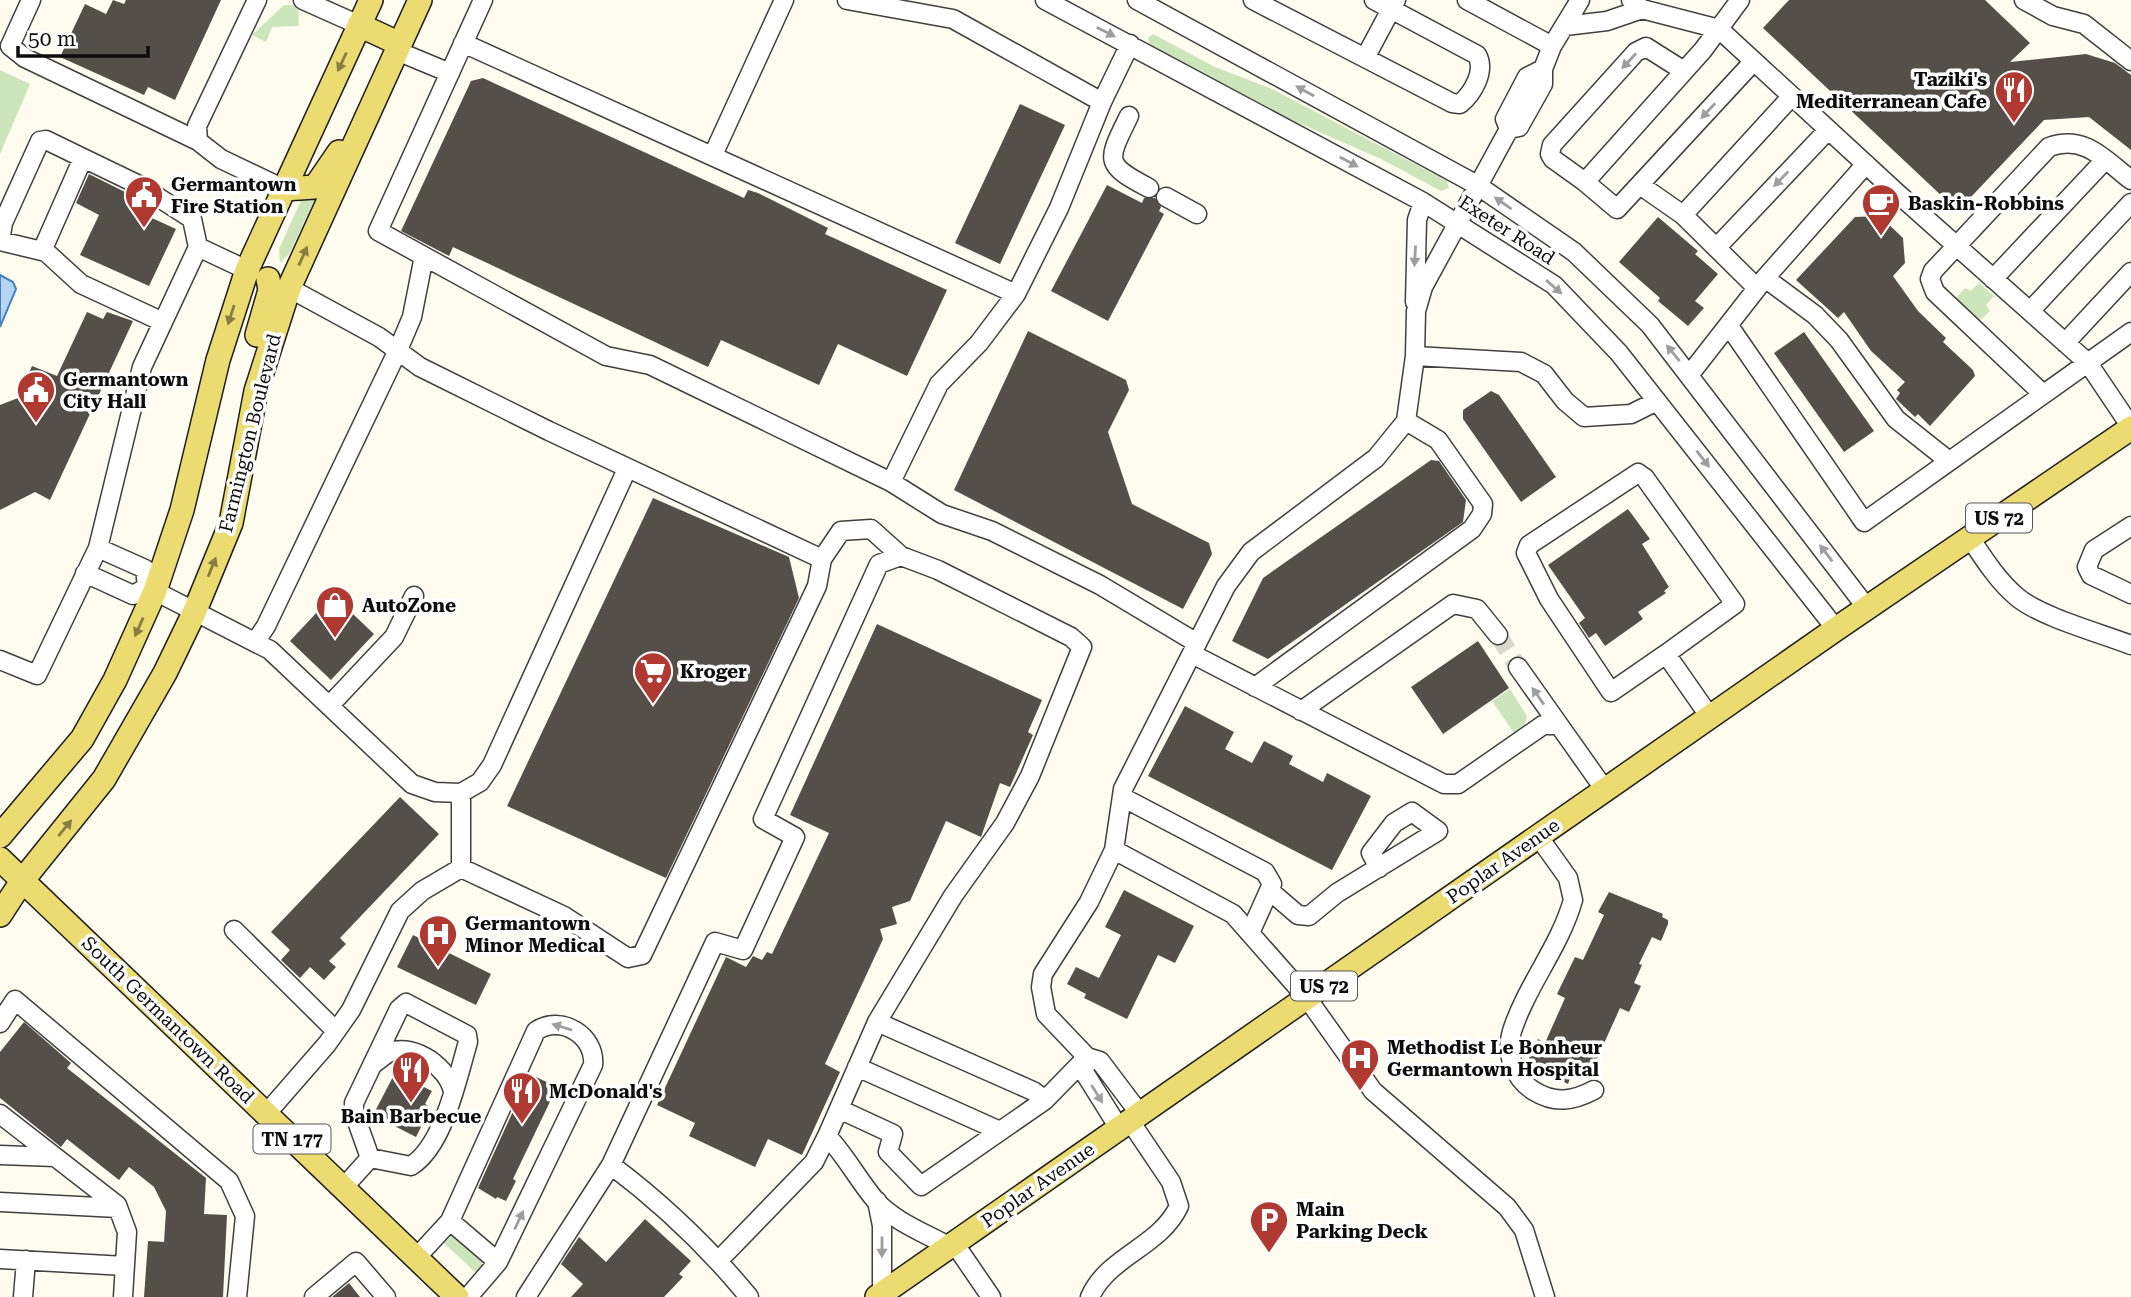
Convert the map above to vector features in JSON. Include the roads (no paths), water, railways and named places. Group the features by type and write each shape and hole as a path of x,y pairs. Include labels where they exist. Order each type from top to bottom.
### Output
{"main road":[{"name":"Farmington Boulevard","path":"0,915 22,881 104,779 165,673 194,613 231,523 247,435 269,344 268,279 284,189 370,0"},
{"name":"Farmington Boulevard","path":"0,836 82,739 115,680 182,510 218,360 373,104 420,0"},
{"path":"359,25 399,48"},
{"path":"284,189 315,187 373,104"},
{"name":"Poplar Avenue","path":"879,1295 1836,629 2131,428"},
{"name":"South Germantown Road","path":"0,859 454,1295"}],"street":[{"path":"31,0 10,46 25,58 198,141 221,159 284,189"},
{"path":"198,141 197,126 257,0"},
{"path":"303,0 359,25"},
{"path":"483,0 378,231 606,356 650,365 891,482 942,514 992,531 1100,585 1255,687 1434,781 1458,784 1543,725 1559,725"},
{"path":"713,155 785,0"},
{"path":"847,0 953,19 1102,102"},
{"name":"Exeter Road","path":"1045,0 1457,221 1554,285 1619,353 1836,629"},
{"name":"Exeter Road","path":"1137,0 1477,185 1574,253 1650,325 1867,608"},
{"path":"1253,0 1452,103 1460,104 1466,99 1480,74 1481,62 1477,55 1394,5 1374,0"},
{"path":"1467,0 1552,46"},
{"path":"1416,311 1423,287 1509,129 1505,119 1527,77 1543,69 1552,46 1580,0"},
{"path":"1585,182 1684,71 1740,0"},
{"path":"2024,0 2053,16 2084,24 2131,61"},
{"path":"1365,58 1394,5"},
{"path":"1565,26 1607,21 1636,5 1719,29 2088,363 2131,428"},
{"path":"463,43 1016,294"},
{"path":"891,482 939,384 979,343 1016,294 1059,208 1102,102 1130,44"},
{"path":"1684,71 1646,47 1636,52 1552,145 1550,154 1553,159 1617,209 1754,61"},
{"path":"399,48 450,73"},
{"path":"1683,215 1792,96"},
{"path":"1129,116 1114,146 1112,161 1117,172 1149,188"},
{"path":"1717,246 1828,130"},
{"path":"0,660 37,675 98,548 142,367 163,322 198,247 192,219 139,185 46,140 40,141 3,223 0,241 42,251 81,284 163,322"},
{"path":"2043,394 1930,286 1933,271 2049,147 2064,141 2085,145 2131,180"},
{"path":"42,251 83,158"},
{"path":"1993,279 2105,160"},
{"path":"1690,374 1761,283 1866,164"},
{"path":"1640,185 1683,215 1761,283 1815,315 1839,340 1896,419 1949,461"},
{"path":"1166,197 1198,214"},
{"path":"1090,1297 1094,1287 1114,1266 1161,1234 1179,1206 1171,1182 1130,1121 1100,1061 1087,1057 1046,1014 1041,988 1043,974 1089,902 1114,850 1123,789 1226,586 1251,552 1376,458 1406,421 1415,356 1414,280 1417,220 1423,202"},
{"path":"2030,311 2131,203"},
{"path":"198,247 268,279 379,337 420,367 627,469 822,559"},
{"path":"256,641 266,626 398,350 412,317 424,256"},
{"path":"2065,343 2131,272"},
{"path":"1728,326 1864,522 2131,332"},
{"path":"1415,356 1521,362 1544,374 1565,401 1584,417 1631,414 1657,401"},
{"path":"1255,687 1472,530 1482,514 1483,504 1438,440 1406,421"},
{"path":"98,548 145,569 151,589 270,650 412,784 435,792 461,793 480,782 492,765 627,469"},
{"path":"1638,473 1645,478 1735,604 1666,654 1611,692 1549,599 1526,553 1529,545 1638,473"},
{"path":"2131,526 2094,550 2087,567 2091,575 2131,594"},
{"path":"461,868 564,916 628,958 642,955 817,586 822,559 841,531 871,529 901,556 986,594 1071,637 1082,647 1030,776 1006,823 953,896 877,1022 814,1162 719,1260"},
{"path":"1970,538 2001,581 2019,598 2036,609 2131,645"},
{"path":"533,1294 611,1165 715,942 743,950 794,837 763,819 879,564 901,556"},
{"path":"85,573 134,595 151,589"},
{"path":"329,706 394,637 414,596"},
{"path":"1301,710 1453,604 1477,609 1498,635"},
{"path":"1666,654 1710,717"},
{"path":"1518,667 1605,790"},
{"path":"461,793 461,868"},
{"path":"1122,797 1265,872 1272,884 1250,933"},
{"path":"1538,836 1568,878 1573,900 1512,1031 1512,1064 1525,1085 1555,1100 1576,1099 1594,1090"},
{"path":"1114,850 1233,914 1307,998 1373,1091 1507,1207 1524,1230 1545,1297"},
{"path":"266,1114 351,1010 400,911 422,891 461,868"},
{"path":"1270,891 1298,915 1309,916 1337,894 1379,868"},
{"path":"234,930 336,1031"},
{"path":"0,1023 15,1000 229,1181 245,1216 237,1297"},
{"path":"405,1003 467,1035 468,1042 453,1092 423,1158 411,1166 370,1158 354,1113 354,1103 399,1009 405,1003"},
{"path":"877,1022 1033,1091 1045,1100"},
{"path":"415,1259 450,1221 536,1031 546,1024 557,1023 588,1040 594,1052 593,1065 498,1262 454,1295"},
{"path":"372,1065 389,1052 410,1052 443,1070 451,1081 453,1092"},
{"path":"839,1109 893,1134 888,1152 921,1186 1045,1100 1087,1057"},
{"path":"1087,1057 1084,1072 1130,1121"},
{"path":"857,1068 1000,1132"},
{"path":"0,1114 118,1208 127,1232 123,1297"},
{"path":"827,1136 845,1155 877,1201 897,1218 952,1245 991,1297"},
{"path":"0,1155 55,1157"},
{"path":"343,1188 370,1158"},
{"path":"611,1165 658,1201 719,1260 749,1297"},
{"path":"877,1201 882,1226 879,1295"},
{"path":"0,1202 118,1208"},
{"path":"450,1221 498,1262"},
{"path":"0,1259 125,1266"},
{"path":"23,1297 26,1260"},
{"path":"314,1297 356,1262 387,1297"}],"water":[{"path":"0,275 13,282 16,289 0,327"}],"tunnel":[{"path":"1498,635 1518,667"}],"place":[{"name":"Taziki's Mediterranean Cafe","path":"2014,124"},
{"name":"Germantown Fire Station","path":"144,229"},
{"name":"Baskin-Robbins","path":"1881,237"},
{"name":"Germantown City Hall","path":"36,424"},
{"name":"AutoZone","path":"335,639"},
{"name":"Kroger","path":"653,705"},
{"name":"Germantown Minor Medical","path":"438,968"},
{"name":"Methodist Le Bonheur Germantown Hospital","path":"1360,1092"},
{"name":"Bain Barbecue","path":"411,1104"},
{"name":"McDonald's","path":"522,1125"},
{"name":"Main Parking Deck","path":"1269,1254"}]}
